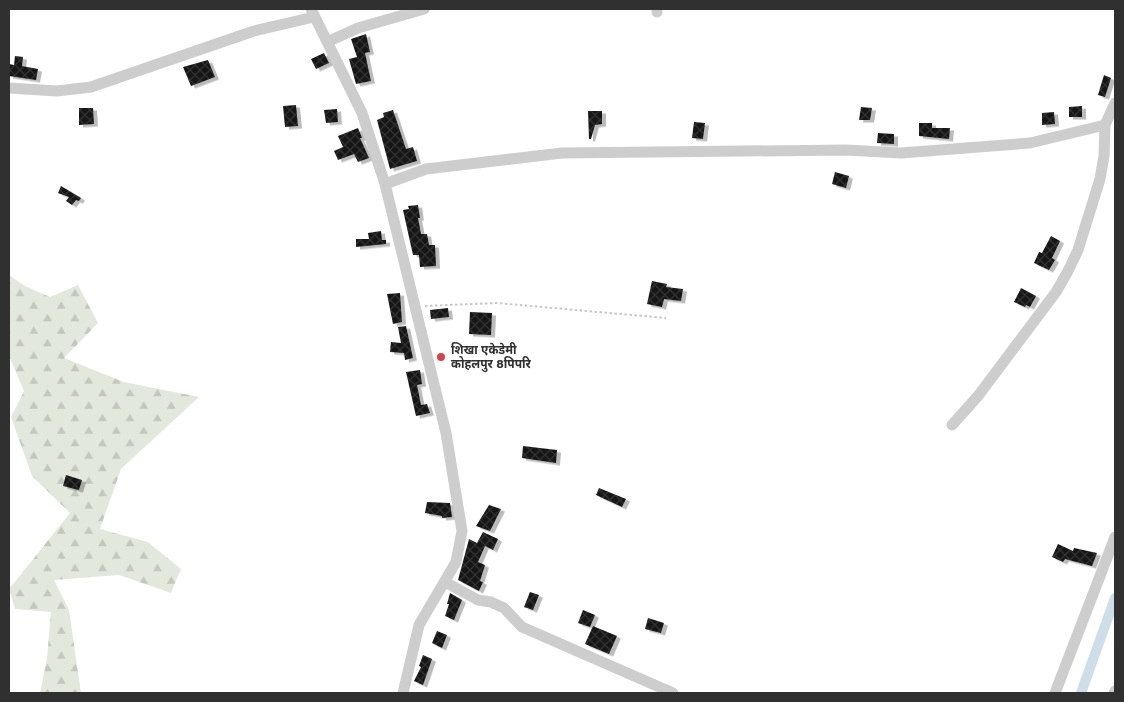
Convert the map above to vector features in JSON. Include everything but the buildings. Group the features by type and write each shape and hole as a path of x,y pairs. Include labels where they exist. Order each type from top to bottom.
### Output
{"street":[{"path":"327,42 358,28 424,9"},
{"path":"9,88 57,91 90,87 312,13 362,113 385,184 446,433 462,531 456,562 419,625 403,693"},
{"path":"952,425 978,396 1056,292 1068,272 1078,250 1100,179 1105,125 1115,103"},
{"path":"385,184 426,169 562,153 846,150 901,153 1030,143 1105,125"},
{"path":"1055,693 1115,537"},
{"path":"445,582 478,600 491,602 504,608 522,627 673,693"}],"path":[{"path":"415,307 497,304 666,318"}],"green space":[{"path":"9,275 25,286 50,297 78,285 98,323 64,358 124,382 199,397 121,469 100,529 148,542 181,569 171,593 119,575 54,580 69,610 81,693 40,693 47,658 51,612 15,609 9,589 70,513 32,476 11,417 24,391 9,356"}],"waterway":[{"path":"1081,693 1115,598"}],"place":[{"name":"शिखा एकेडेमी कोहलपुर 8पिपरि","path":"441,357"}]}
